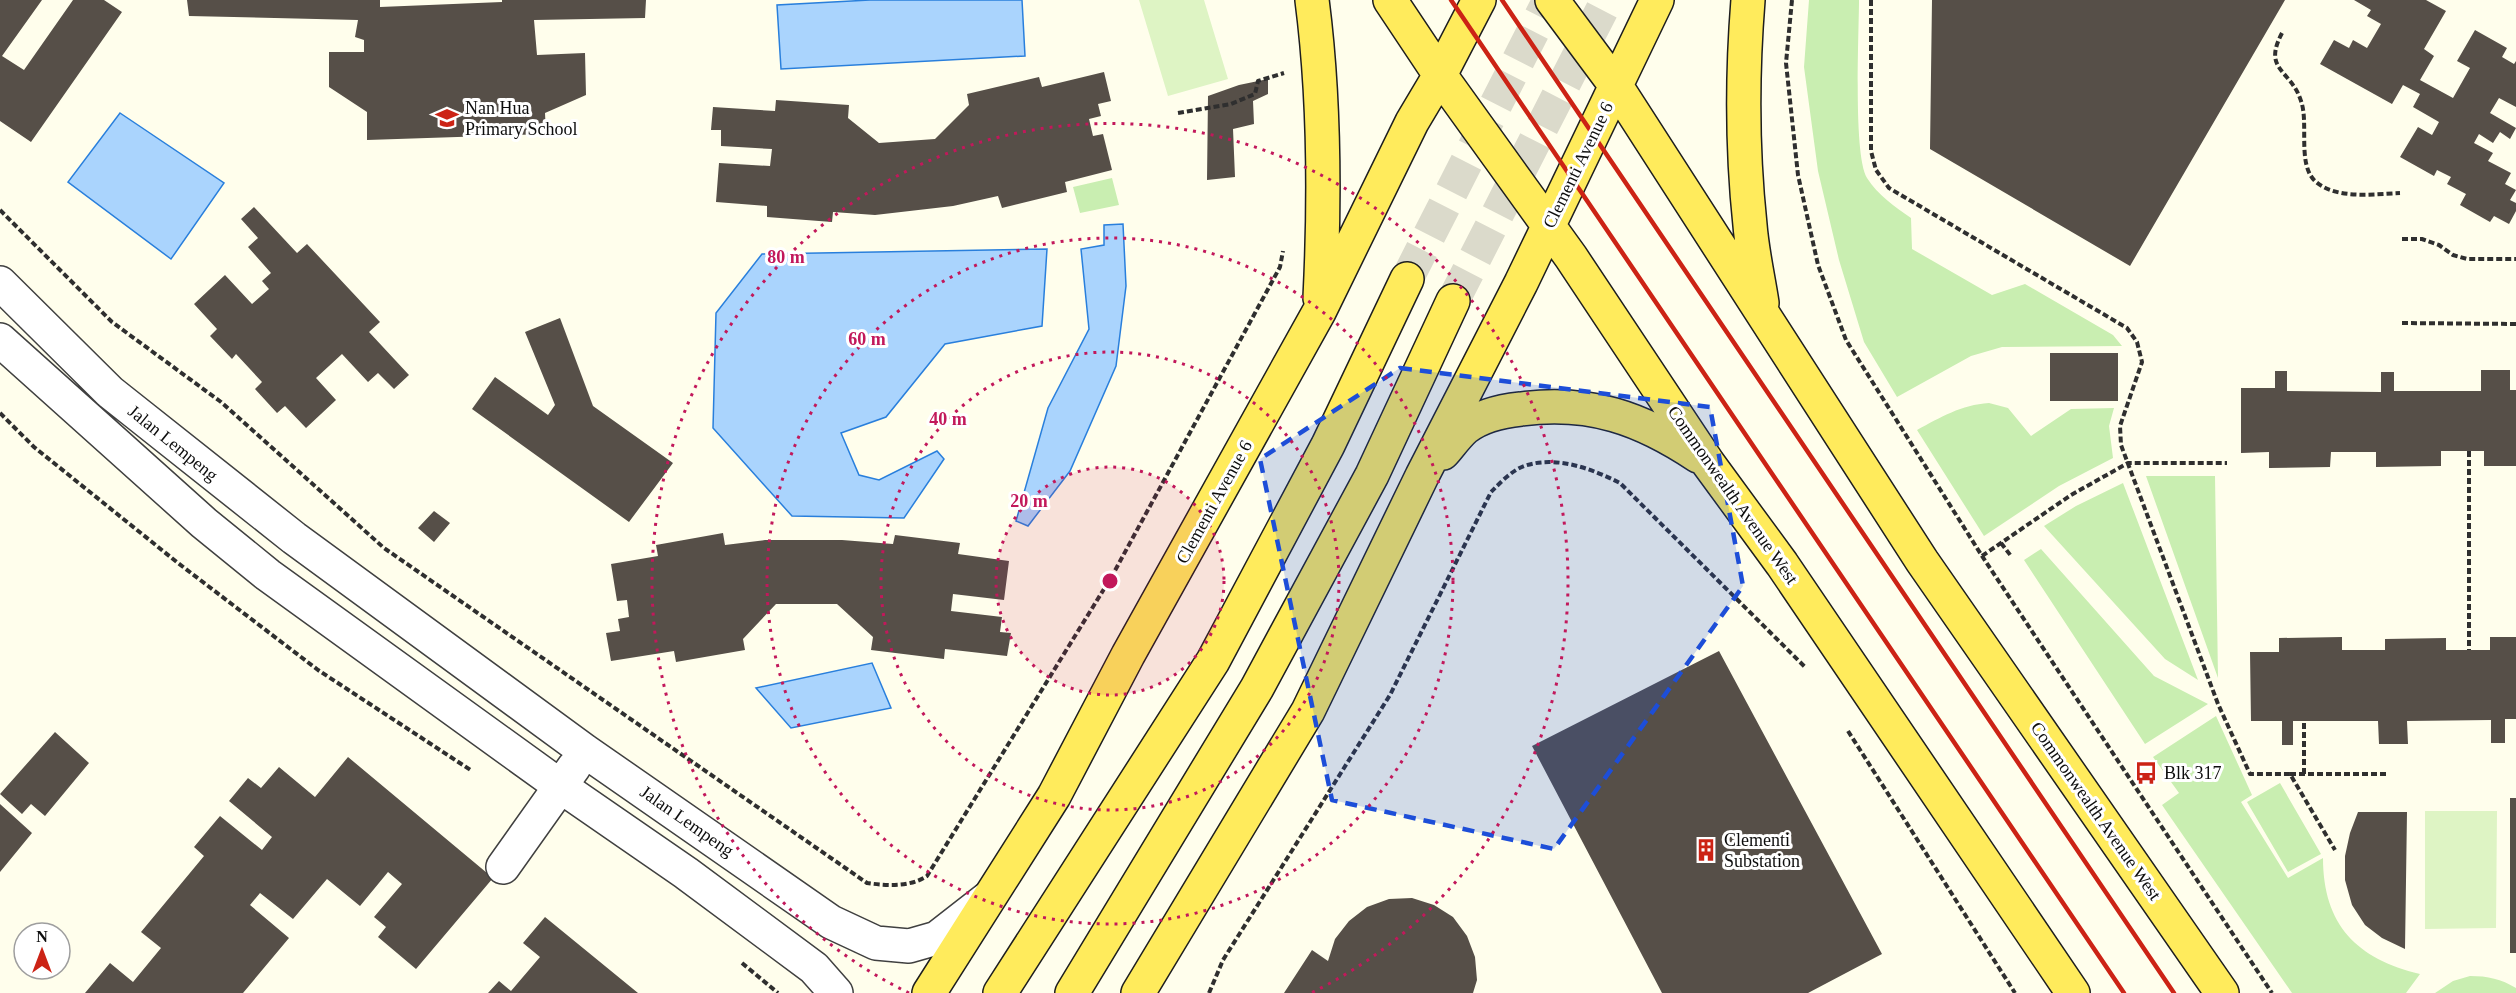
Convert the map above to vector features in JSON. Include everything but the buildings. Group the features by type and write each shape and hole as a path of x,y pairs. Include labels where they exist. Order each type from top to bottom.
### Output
{"main road":[{"path":"1312,0 1321,67 1324,166 1319,312"},
{"name":"Commonwealth Avenue West","path":"1390,0 1440,75 1549,225 1708,463 1782,564 2073,993"},
{"name":"Clementi Avenue 6","path":"929,993 1054,796 1128,655 1319,312 1412,122 1440,75 1479,0"},
{"name":"Commonwealth Avenue West","path":"1552,0 1616,86 1922,561 2222,993"},
{"name":"Clementi Avenue 6","path":"1138,993 1308,711 1422,477 1549,225 1657,0"},
{"path":"1748,0 1743,61 1745,160 1750,227 1764,315"},
{"path":"1000,993 1213,661 1328,445 1407,279"},
{"path":"1072,993 1257,688 1372,475 1453,301"},
{"path":"1422,477 1465,428 1499,412 1546,406 1589,408 1627,418 1668,436 1708,463"}],"street":[{"name":"Jalan Lempeng","path":"0,283 110,392 241,497 585,751 831,922 876,943 909,946 937,938 988,898"},
{"name":"Jalan Lempeng","path":"0,340 204,523 267,574 560,786 686,873 814,968 836,993"},
{"path":"338,624 361,586"},
{"path":"380,656 400,616"},
{"path":"503,867 585,751"}],"path":[{"path":"1792,0 1786,63 1798,175 1818,265 1846,340 1982,556 2272,993"},
{"path":"1871,0 1871,151 1876,170 1889,188 2127,328 2138,342 2142,362 2120,426 2121,446 2218,704 2250,774 2387,774"},
{"path":"2282,33 2274,48 2274,62 2296,89 2301,101 2307,168 2315,181 2332,190 2355,194 2400,193"},
{"path":"1178,113 1232,104 1255,94 1258,81 1293,72"},
{"path":"0,210 112,322 221,402 384,548 867,883 882,885 916,883 927,876 1112,576 1281,267 1284,245"},
{"path":"2402,239 2422,239 2439,245 2453,255 2467,259 2516,259"},
{"path":"2402,323 2516,324"},
{"path":"0,413 52,461 318,670 482,777"},
{"path":"2469,451 2469,650"},
{"path":"1209,993 1222,960 1390,695 1491,492 1524,466 1547,463 1570,464 1598,471 1620,483 1808,670"},
{"path":"1982,556 2071,495 2128,463 2227,463"},
{"path":"2001,543 2011,556"},
{"path":"2304,721 2304,774"},
{"path":"1847,730 2015,993"},
{"path":"2290,774 2336,850"}],"highlighted area":[{"path":"1400,368 1710,407 1743,586 1554,849 1332,800 1260,459"}],"green space":[{"path":"1139,0 1204,0 1228,79 1168,96"},
{"path":"1809,0 1859,0 1858,121 1863,165 1867,178 1876,190 1911,218 1912,249 1992,295 2025,284 2113,335 2122,346 2002,347 1971,356 1897,397 1864,342 1839,260 1818,171 1804,67"},
{"path":"1112,178 1119,205 1080,213 1073,187"},
{"path":"1989,403 2008,408 2031,436 2071,409 2114,408 2109,426 2113,458 2059,486 1984,536 1917,430 1960,409"},
{"path":"2146,476 2215,476 2218,678"},
{"path":"2123,483 2198,680 2165,659 2044,526 2076,506"},
{"path":"2041,549 2154,676 2208,704 2145,744 2024,560"},
{"path":"2216,716 2252,795 2241,802 2288,878 2323,858 2329,902 2348,936 2378,959 2420,974 2406,993 2292,993 2162,805 2179,793 2153,757"},
{"path":"2280,783 2321,854 2288,872 2247,802"},
{"path":"2425,811 2497,811 2496,928 2425,929"},
{"path":"2470,976 2500,980 2516,988 2516,993 2435,993 2453,981"}],"water":[{"path":"870,0 1022,0 1025,56 781,69 777,5"},
{"path":"120,113 224,183 171,259 68,182"},
{"path":"1123,224 1126,286 1116,366 1070,471 1028,526 1016,521 1048,408 1089,329 1081,249 1104,245 1104,225"},
{"path":"1047,249 1042,326 945,344 886,417 841,433 859,475 879,480 937,451 944,459 904,518 792,516 713,428 716,313 762,254"},
{"path":"872,663 891,708 791,728 756,688"}],"tunnel":[{"path":"1407,279 1549,0"},
{"path":"1453,301 1607,0"}],"railway":[{"path":"1451,0 2124,993"},
{"path":"1502,0 2174,993"}],"place":[{"name":"Nan Hua Primary School","path":"447,118"},
{"name":"Blk 317","path":"2146,773"},
{"name":"Clementi Substation","path":"1706,850"}]}
